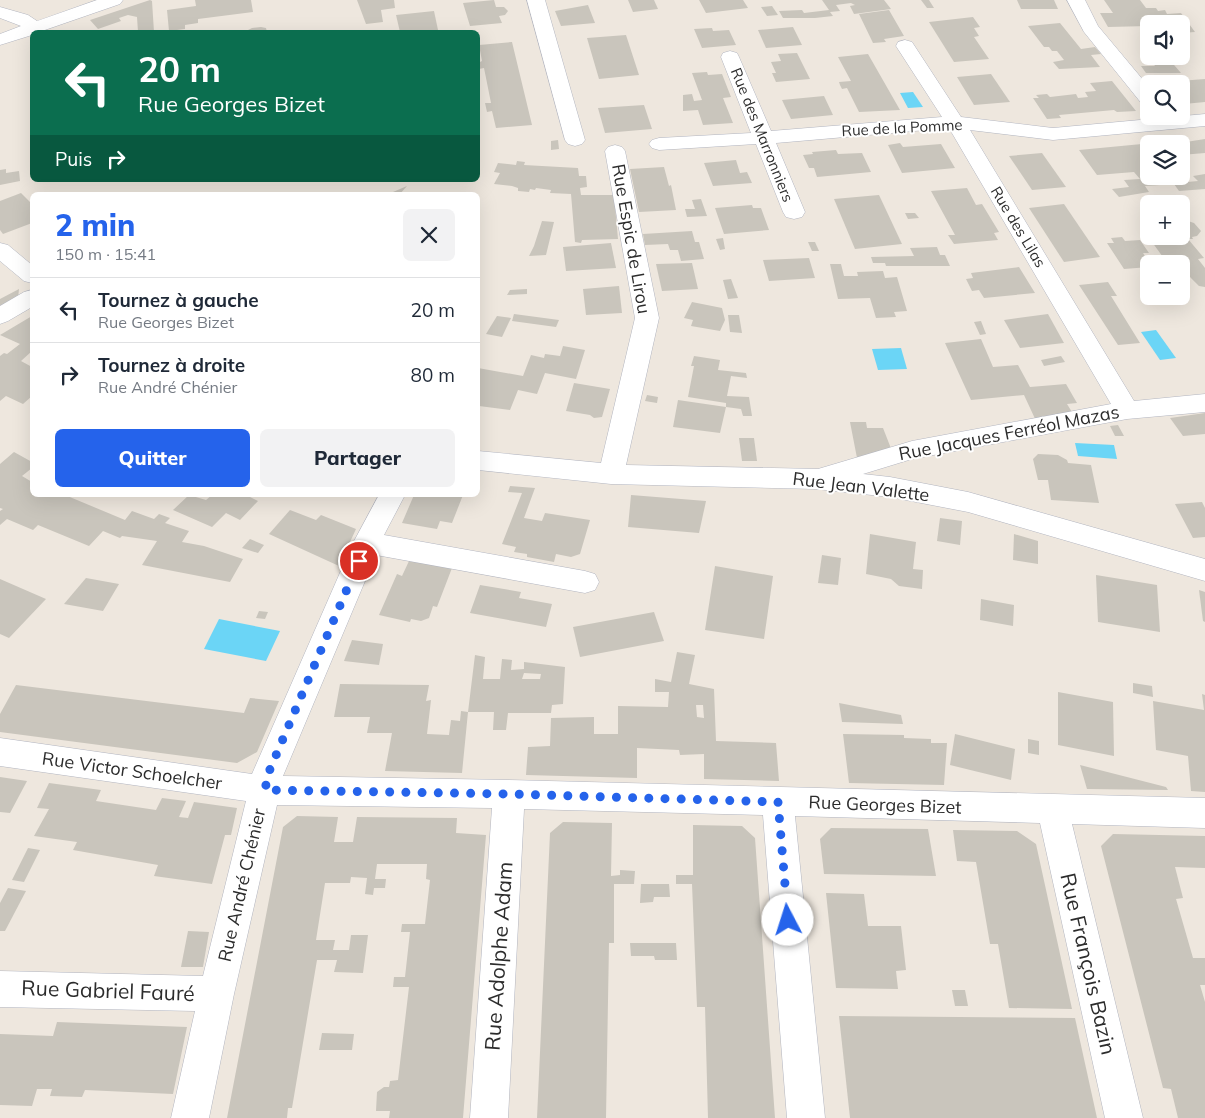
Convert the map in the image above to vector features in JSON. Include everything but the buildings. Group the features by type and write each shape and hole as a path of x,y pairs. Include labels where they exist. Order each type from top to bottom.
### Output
{"street":[{"path":"0,40 114,0"},
{"path":"536,0 575,140"},
{"path":"1076,0 1090,28 1140,89"},
{"path":"0,12 22,19 35,27"},
{"name":"Rue des Lilas","path":"905,46 955,122 1127,410"},
{"name":"Rue des Marronniers","path":"730,57 794,212"},
{"name":"Rue de la Pomme","path":"1190,120 1205,120"},
{"name":"Rue de la Pomme","path":"659,144 764,138 955,122 1053,134 1140,123"},
{"name":"Rue Espic de Lirou","path":"611,474 647,318 615,150"},
{"path":"0,250 30,274"},
{"path":"0,316 30,298"},
{"name":"Rue Jacques Ferréol Mazas","path":"817,479 912,450 1127,410 1205,403"},
{"name":"Rue Jean Valette","path":"480,461 611,474 817,479 890,488 968,502 1205,570"},
{"name":"Rue André Chénier","path":"190,1118 216,994 268,774 367,543 391,497"},
{"path":"367,543 585,582"},
{"name":"Rue Victor Schoelcher","path":"0,752 265,790"},
{"name":"Rue Georges Bizet","path":"265,790 509,794 1205,814"},
{"name":"Rue Adolphe Adam","path":"489,1118 509,794"},
{"path":"778,802 806,1118"},
{"name":"Rue François Bazin","path":"1052,810 1124,1118"},
{"name":"Rue Gabriel Fauré","path":"0,989 216,994"}],"water":[{"path":"913,92 923,107 908,108 900,93"},
{"path":"1156,330 1176,358 1160,360 1141,332"},
{"path":"901,348 907,369 878,370 872,349"},
{"path":"1075,443 1114,445 1117,459 1078,456"},
{"path":"219,619 280,631 266,661 204,649"}],"route":[{"path":"359,561 268,774 265,790 509,794 778,802 788,920"}]}
